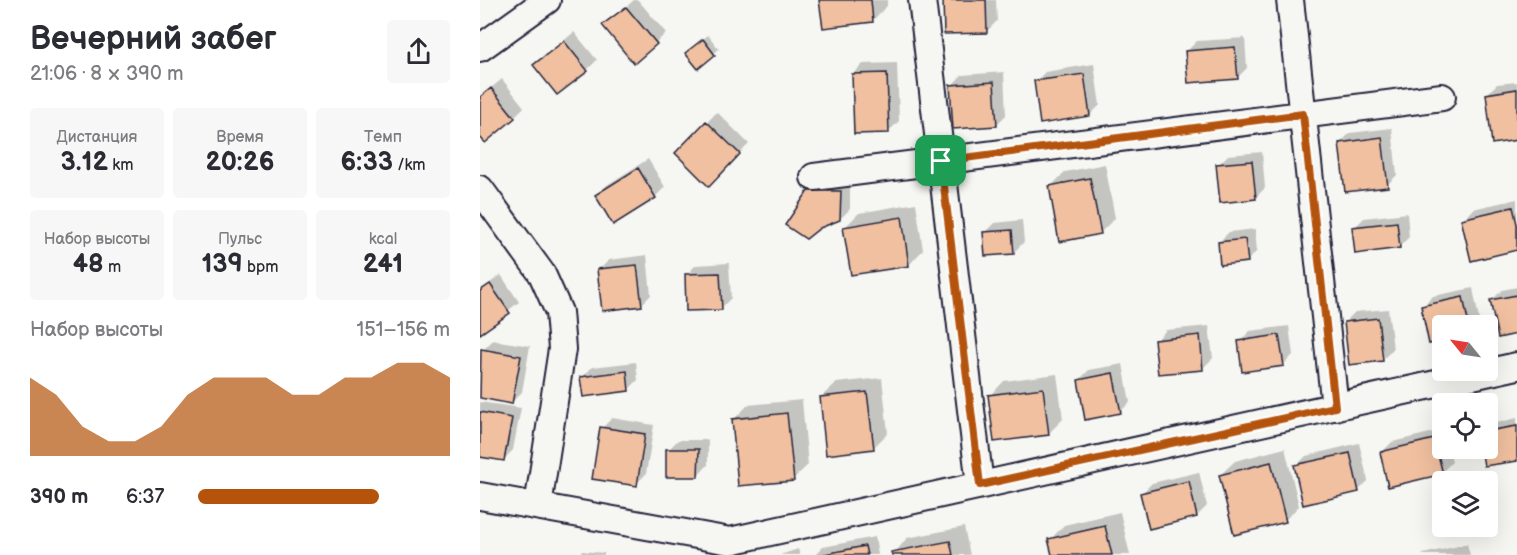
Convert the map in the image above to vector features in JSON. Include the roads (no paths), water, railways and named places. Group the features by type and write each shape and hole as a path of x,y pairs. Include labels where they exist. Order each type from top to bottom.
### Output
{"street":[{"path":"480,48 547,0"},
{"path":"922,0 980,485"},
{"path":"1290,0 1335,407"},
{"path":"814,177 1442,97"},
{"path":"480,189 542,274 559,312 562,349 538,506"},
{"path":"480,496 730,541 1517,366"}]}
